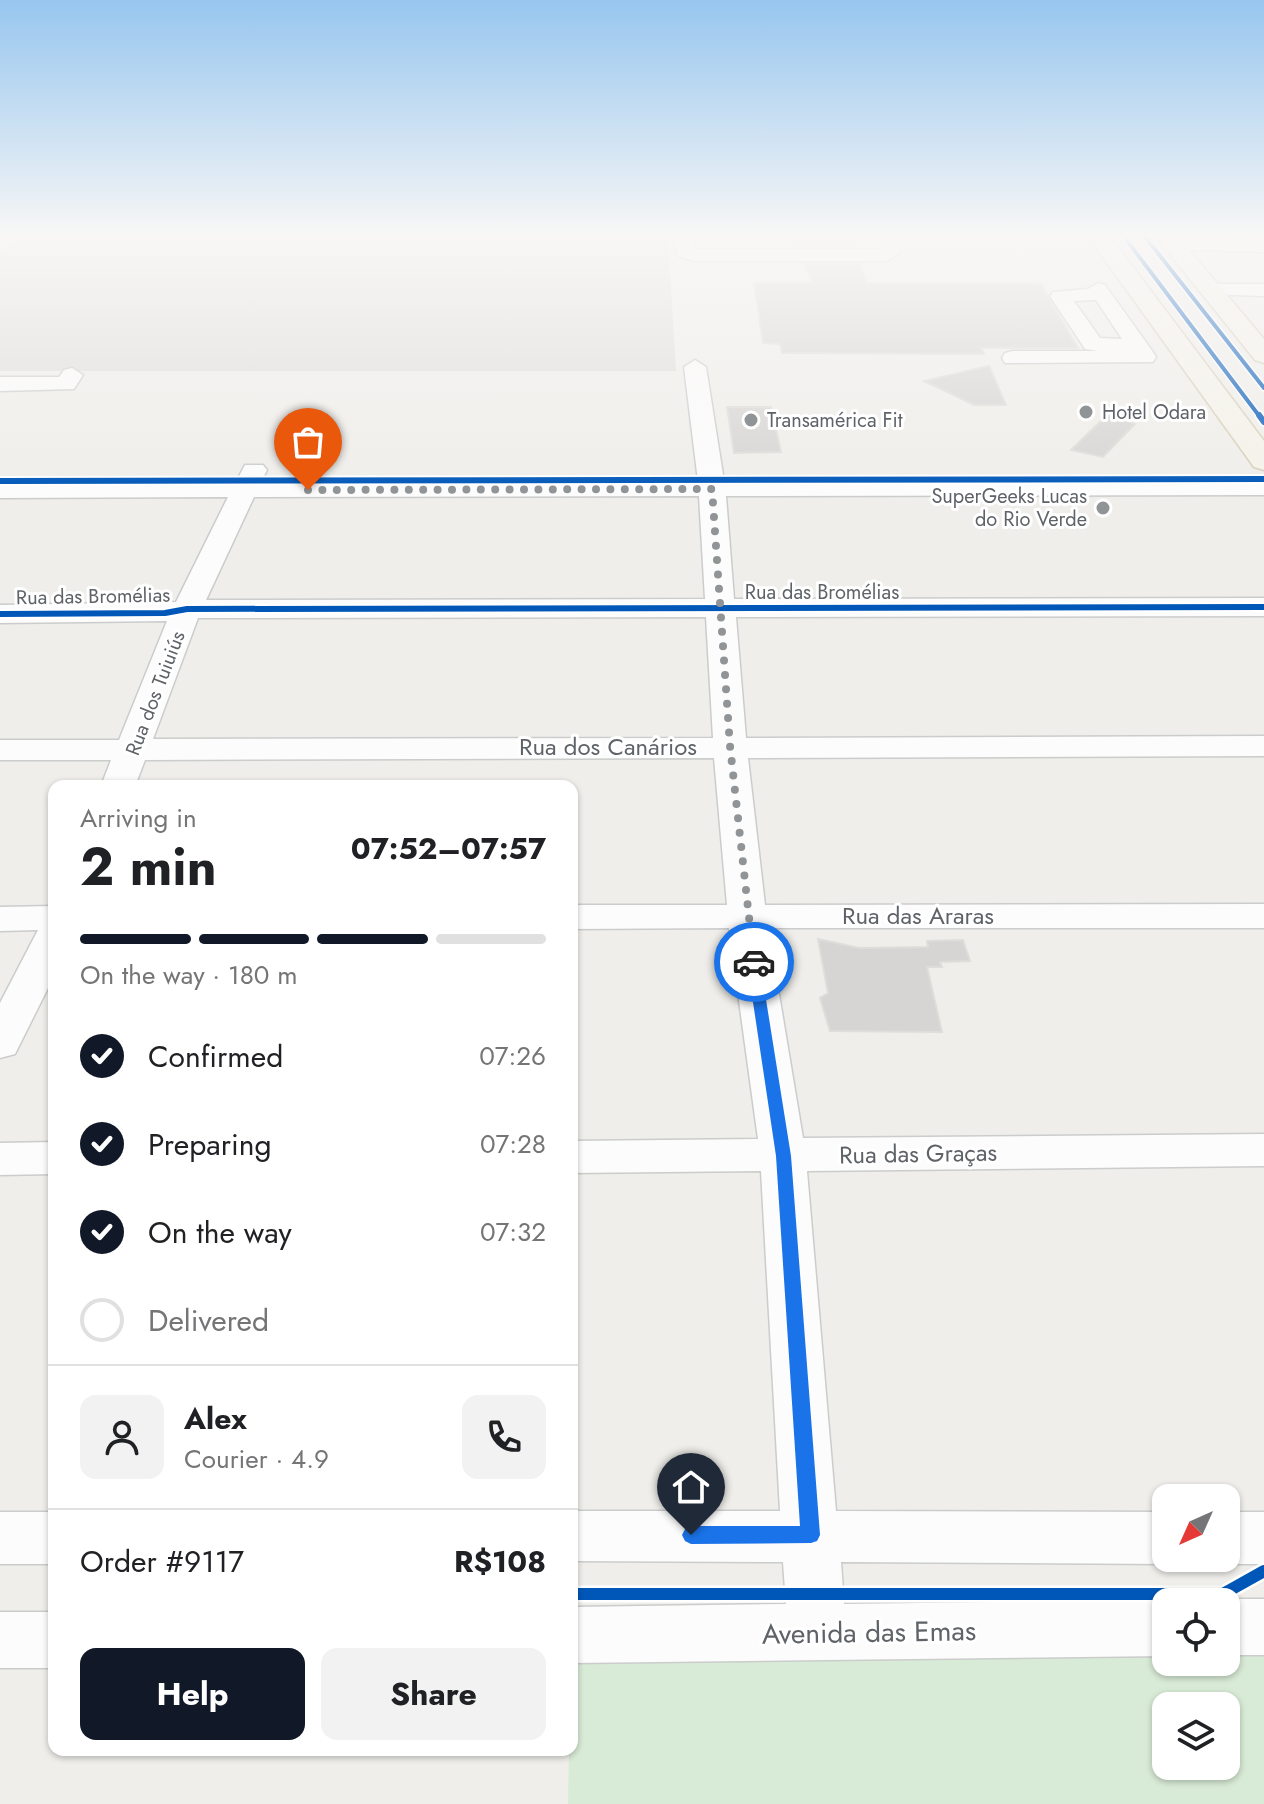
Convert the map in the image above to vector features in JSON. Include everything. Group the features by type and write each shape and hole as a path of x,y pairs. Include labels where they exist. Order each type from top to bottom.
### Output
{"main road":[{"path":"1239,322 1260,345"},
{"path":"1164,324 1264,461"}],"street":[{"path":"1078,322 1093,344 1137,346"},
{"path":"1120,324 1164,324"},
{"path":"1013,358 1144,358 1120,324"},
{"path":"695,367 710,479 730,746 747,917 783,1156 817,1633"},
{"path":"0,375 72,375 66,384 0,384"},
{"path":"0,470 250,480"},
{"path":"0,490 250,480 710,479 1264,471"},
{"path":"710,479 1264,487"},
{"name":"Rua dos Tuiuiús","path":"121,780 187,609 250,480"},
{"name":"Rua das Bromélias","path":"0,604 169,604 187,609"},
{"name":"Rua das Bromélias","path":"0,614 165,613 187,609 1264,607"},
{"name":"Rua dos Canários","path":"0,750 1264,746"},
{"name":"Rua das Araras","path":"578,917 1264,916"},
{"path":"0,919 48,918"},
{"path":"0,1044 48,947"},
{"name":"Rua das Graças","path":"578,1157 1264,1150"},
{"path":"0,1159 48,1158"},
{"path":"578,1536 1152,1538"},
{"path":"0,1538 48,1538"},
{"path":"1240,1538 1264,1538"},
{"path":"1240,1627 1264,1627"},
{"name":"Avenida das Emas","path":"578,1635 1152,1628"},
{"path":"0,1640 48,1640"}],"shaded area":[{"path":"0,322 673,322 676,371 0,371"}],"green space":[{"path":"1152,1650 1152,1676 1240,1676 1240,1650 1264,1650 1264,1804 568,1804 569,1756 578,1756 578,1653"}],"building":[{"path":"760,322 1063,322 1078,348 981,348 984,354 782,353 780,344 763,343"},
{"path":"989,366 1006,405 974,405 924,381"},
{"name":"Transamérica Fit","path":"727,407 771,407 781,452 734,453"},
{"path":"1109,413 1135,424 1103,457 1071,450"},
{"path":"818,939 859,948 928,947 927,941 963,940 970,961 940,962 942,967 927,967 942,1032 830,1031 820,998 828,993"}],"cycle path":[{"path":"1189,322 1264,422"},
{"path":"1212,322 1264,388"},
{"path":"0,481 1264,479"},
{"path":"0,614 165,613 187,609 1264,607"},
{"path":"578,1594 1223,1594 1264,1571"}],"way so far":[{"path":"308,490 712,489 730,746 754,962"}],"place":[{"name":"Hotel Odara","path":"1086,412"},
{"name":"Transamérica Fit","path":"751,420"},
{"name":"SuperGeeks Lucas do Rio Verde","path":"1103,508"}],"route":[{"path":"691,1535 811,1535 783,1156 754,962"}]}
